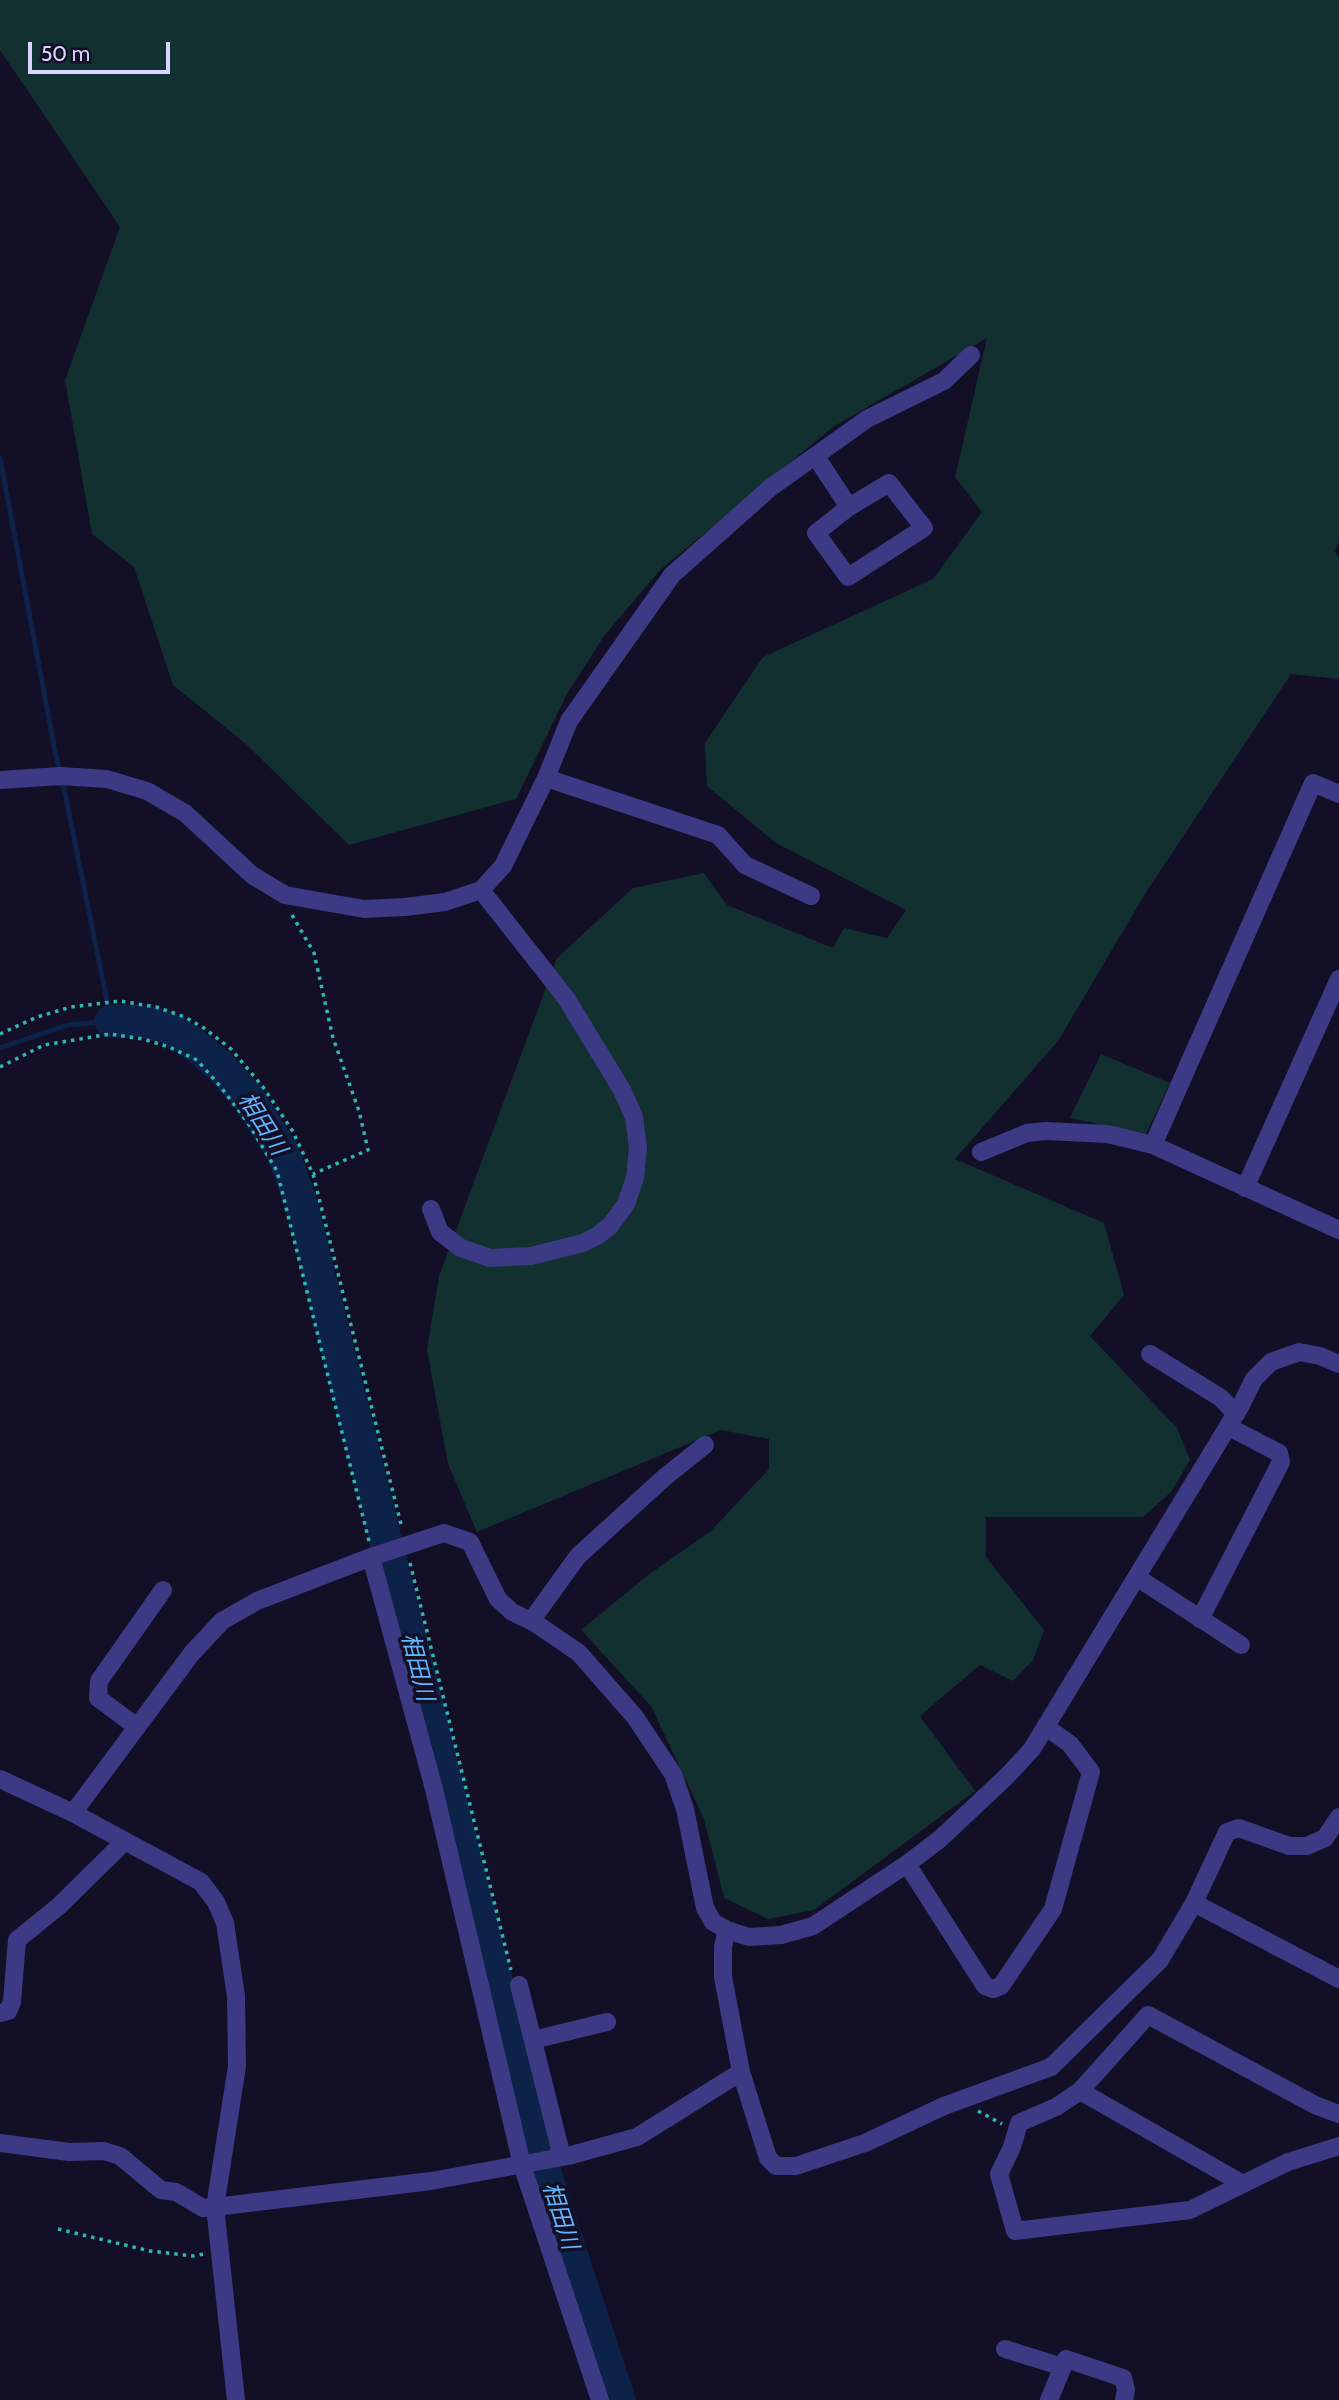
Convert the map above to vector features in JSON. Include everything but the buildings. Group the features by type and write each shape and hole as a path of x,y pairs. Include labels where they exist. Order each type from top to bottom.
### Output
{"street":[{"path":"0,780 60,776 107,779 148,791 185,813 252,875 290,896 363,909 445,902 481,890 503,866 546,778 569,721 672,575 770,488 867,419 944,381 971,355"},
{"path":"816,457 849,507"},
{"path":"889,483 924,528 848,577 816,533 849,507 889,483"},
{"path":"546,778 718,835 745,865 811,897"},
{"path":"1153,1145 1313,783 1339,794"},
{"path":"431,1209 440,1232 461,1248 490,1258 531,1256 597,1236 610,1226 626,1203 635,1178 638,1148 634,1117 622,1090 566,999 481,890"},
{"path":"1245,1188 1339,979"},
{"path":"981,1152 1027,1133 1046,1131 1108,1134 1153,1145 1339,1230"},
{"path":"74,1813 192,1653 222,1621 257,1601 443,1533 470,1542 498,1599 512,1612 531,1621 579,1653 635,1717 673,1774 685,1809 705,1908 713,1922 749,1937 781,1935 813,1926 940,1839 1032,1749 1236,1415 1254,1379 1271,1362 1299,1352 1320,1356 1339,1364"},
{"path":"1150,1354 1220,1398 1279,1453 1281,1462 1200,1619"},
{"path":"531,1621 578,1556 665,1477 705,1445"},
{"path":"375,1556 525,2164 600,2400"},
{"path":"1138,1578 1241,1645"},
{"path":"137,1727 98,1699 99,1681 163,1590"},
{"path":"907,1864 985,1986 993,1989 1002,1986 1053,1909 1091,1772 1069,1744 1046,1727"},
{"path":"0,1779 74,1813 201,1882 216,1902 225,1923 236,1996 237,2066 215,2207 236,2400"},
{"path":"727,1930 723,1947 723,1977 741,2072 768,2158 776,2166 796,2166 865,2143 958,2101 1051,2067 1160,1960 1194,1903 1227,1832 1239,1828 1289,1846 1307,1846 1332,1841 1339,1817"},
{"path":"0,2013 8,2011 12,2002 17,1940 59,1906 125,1841"},
{"path":"1194,1903 1339,1979"},
{"path":"519,1985 558,2158"},
{"path":"1339,2114 1315,2105 1148,2015 1080,2091 1056,2107 1019,2123 1012,2147 999,2174 1015,2231 1191,2210 1289,2162 1339,2146"},
{"path":"533,2040 607,2022"},
{"path":"0,2143 69,2152 104,2151 120,2156 160,2190 176,2192 203,2208 215,2207 431,2181 558,2158 637,2137 741,2072"},
{"path":"1080,2091 1243,2184"},
{"path":"1005,2349 1063,2367"},
{"path":"1049,2400 1066,2359 1124,2378 1124,2400"}],"path":[{"path":"290,896 293,917 314,953 333,1038 359,1111 368,1150 313,1174"},
{"path":"0,1034 37,1017 71,1007 120,1001 156,1007 185,1017 231,1049 292,1130 313,1174 509,1966 519,1985"},
{"path":"0,1067 44,1045 110,1034 143,1039 197,1060 248,1124 277,1171 370,1545 375,1556"},
{"path":"958,2101 1006,2126 1017,2128"},
{"path":"58,2229 150,2251 193,2256 220,2251"}],"green space":[{"path":"0,0 1339,0 1339,541 1335,552 1339,558 1339,679 1291,674 1148,889 1058,1041 955,1159 1104,1223 1124,1295 1090,1336 1177,1428 1190,1460 1171,1492 1143,1517 986,1517 986,1557 1044,1630 1033,1660 1013,1681 980,1665 920,1716 975,1791 814,1910 768,1919 724,1898 704,1819 651,1706 581,1630 648,1575 711,1531 769,1469 769,1439 721,1430 477,1532 448,1464 427,1350 439,1276 557,958 633,888 704,873 727,905 833,948 844,928 887,938 906,910 776,843 707,786 705,743 763,657 933,579 982,512 955,477 987,338 833,427 660,570 604,636 567,694 516,799 349,845 246,744 173,685 134,567 92,534 65,380 120,227 0,50"},
{"path":"1101,1054 1170,1083 1146,1134 1070,1118"}],"waterway":[{"path":"0,458 55,751 111,1021 68,1025 0,1048"},
{"name":"相田川","path":"111,1021 142,1021 167,1027 191,1042 220,1066 249,1099 283,1153 300,1200 539,2151 619,2400"}]}
